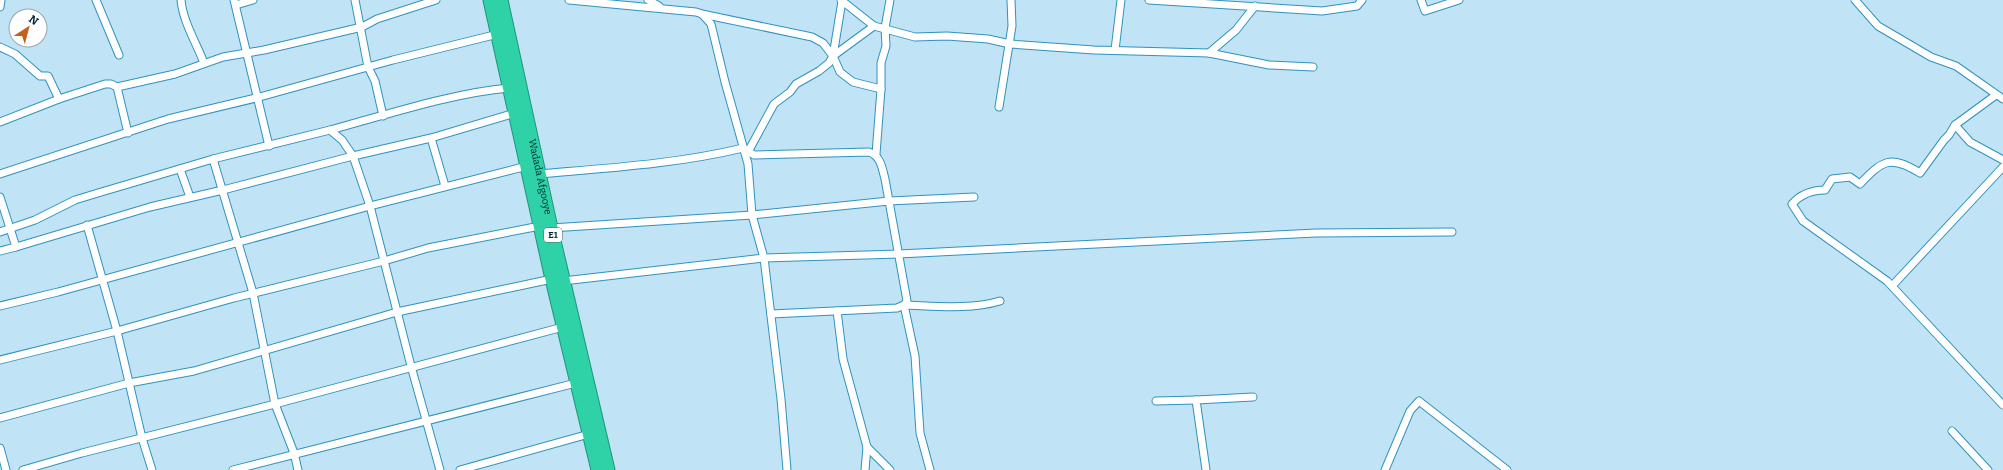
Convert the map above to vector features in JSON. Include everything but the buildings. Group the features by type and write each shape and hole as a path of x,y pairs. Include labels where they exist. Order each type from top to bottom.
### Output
{"highway":[{"name":"Wadada Afgooye","path":"490,0 527,166 545,227 557,280 608,470"},
{"name":"Wadada Afgooye","path":"501,0 539,174 545,227"},
{"name":"Wadada Afgooye","path":"557,280 563,327 598,470"}],"street":[{"path":"0,7 1,0"},
{"path":"96,0 119,55"},
{"path":"181,0 183,15 204,63"},
{"path":"253,0 235,3 248,51 256,98 269,146"},
{"path":"355,0 362,27 368,67 375,81 383,116"},
{"path":"0,122 59,98 105,84 111,84 117,87 175,74 204,63 248,51 264,50 362,27 377,20 436,0"},
{"path":"569,0 661,7 812,37 823,43 833,56 840,72 853,82 881,89"},
{"path":"648,0 661,7"},
{"path":"890,0 885,28 886,46 881,63 881,89 876,154 883,174 889,201 907,300 904,306 915,356 920,433 930,470"},
{"path":"999,107 1010,44 1012,26 1011,0"},
{"path":"1115,50 1121,0"},
{"path":"1149,0 1241,2 1254,6 1322,11 1358,6 1362,0"},
{"path":"1421,0 1425,11 1459,0"},
{"path":"1855,0 1878,26 1931,58 1956,66 2003,99"},
{"path":"746,150 774,104 790,92 796,84 819,71 829,63 833,56 842,1 874,26 915,37 947,36 988,39 1010,44 1115,50 1209,53 1270,65 1313,67"},
{"path":"1209,53 1236,30 1254,6"},
{"path":"702,14 711,24 746,150 752,215 764,258 781,399 787,470"},
{"path":"833,56 874,26"},
{"path":"0,174 168,119 256,98 368,67 498,34"},
{"path":"0,47 15,54 40,76 48,76 59,98"},
{"path":"117,87 128,133"},
{"path":"0,232 35,220 75,200 213,159 269,146 445,100 494,89 509,88"},
{"path":"1996,95 1954,124 1949,135 1920,173 1906,164 1888,162 1878,165 1860,184 1850,177 1832,179 1825,190 1818,190 1799,197 1792,204 1803,221 1827,236 1892,286 2003,405"},
{"path":"0,251 87,225 190,197 431,138 515,113"},
{"path":"1954,124 1970,142 2003,160"},
{"path":"330,130 342,140 353,156 370,206 411,366 440,470"},
{"path":"431,138 445,186"},
{"path":"539,174 648,165 746,150 754,155 869,152 876,154"},
{"path":"213,159 253,293 275,404 294,453 298,470"},
{"path":"0,306 103,280 445,186 527,166"},
{"path":"1892,286 2003,167"},
{"path":"180,169 190,197"},
{"path":"0,197 16,247"},
{"path":"0,360 117,331 253,293 384,261 428,248 545,227 752,215 889,201 974,197"},
{"path":"87,225 117,331 142,438 152,470"},
{"path":"0,418 129,383 194,371 397,312 557,280 764,258 899,254 1316,233 1452,232"},
{"path":"771,314 897,308 904,306 956,306 990,304 1000,301"},
{"path":"837,311 843,359 867,447 865,470"},
{"path":"23,470 82,453 275,404 411,366 563,327"},
{"path":"233,470 294,453 427,422 576,383"},
{"path":"1156,401 1253,397"},
{"path":"1196,400 1206,470"},
{"path":"1384,470 1410,411 1419,401 1507,470"},
{"path":"1952,431 1988,470"},
{"path":"460,470 589,434"},
{"path":"867,447 890,470"},
{"path":"0,448 6,470"}]}
